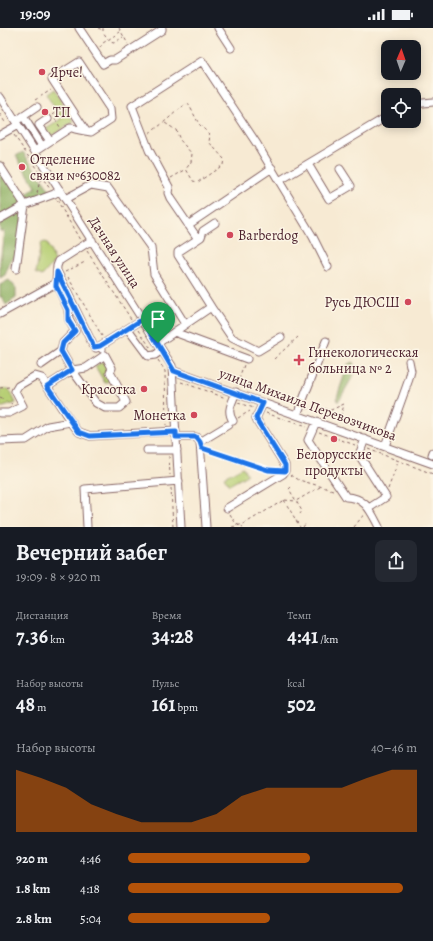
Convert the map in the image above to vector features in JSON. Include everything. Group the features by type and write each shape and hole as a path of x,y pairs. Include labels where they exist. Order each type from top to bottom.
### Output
{"street":[{"path":"79,28 103,64 110,60 115,60 162,30 162,28"},
{"path":"218,28 231,48"},
{"path":"198,239 168,193 169,187 144,136 132,106 202,61 280,181 313,237 328,267"},
{"path":"35,151 70,128 86,131 92,132 110,120 110,110 79,62 53,78 86,131"},
{"name":"Дачная улица","path":"0,97 35,151 57,192 65,199 92,240 143,319 174,371 181,527"},
{"path":"421,103 433,102"},
{"path":"0,135 10,129 23,116 37,107"},
{"path":"23,116 42,146"},
{"path":"48,119 40,124 50,141"},
{"path":"280,181 381,120"},
{"path":"308,164 329,199 351,186 340,169"},
{"path":"0,166 25,206 16,269"},
{"path":"188,225 272,168"},
{"path":"65,199 91,184 108,188 151,248 154,274 185,324"},
{"path":"0,219 57,192"},
{"path":"215,223 203,231 202,236 178,252 178,255 232,338 255,347 260,351 281,337"},
{"path":"41,364 61,351 63,343 75,331 68,320 68,310 56,283 59,261 92,240"},
{"path":"57,272 93,345 96,348 143,319"},
{"path":"0,314 56,283"},
{"path":"158,343 211,307"},
{"path":"128,329 144,353 148,356 155,355 162,350"},
{"path":"174,332 246,359"},
{"path":"297,415 326,341"},
{"path":"61,351 72,370 96,403 106,408 119,408 126,402 110,372 112,368 100,346"},
{"path":"47,386 72,370 86,368 105,355"},
{"path":"385,446 409,379 411,371 409,361"},
{"name":"улица Михаила Перевозчикова","path":"174,371 237,389 263,403 433,464"},
{"path":"0,413 9,413 23,406 15,390 18,386 35,376 42,378 79,432 90,436 166,431 196,437 201,445 206,527"},
{"path":"201,445 231,423 229,409 237,389"},
{"path":"227,508 284,474 285,465 256,418 263,403"},
{"path":"0,441 26,440 48,426 71,422"},
{"path":"316,422 308,440 346,498 355,498 364,501 379,527"},
{"path":"365,439 359,455 386,497 369,508"},
{"path":"147,450 177,450"},
{"path":"87,527 85,488 179,481"}],"path":[{"path":"98,28 103,29 108,40 114,43 123,37"},
{"path":"119,28 127,42"},
{"path":"100,47 120,32"},
{"path":"37,107 33,102 57,86"},
{"path":"64,132 53,116 68,104"},
{"path":"144,136 165,123 172,115 186,104 189,105 199,124 210,136 209,142 224,159 223,165 198,182 193,181 186,169"},
{"path":"0,114 41,176 57,192 83,245 165,371 166,431"},
{"path":"165,123 176,130 180,140 192,154 191,162 186,169 166,180"},
{"path":"35,202 41,176"},
{"path":"59,261 103,337"},
{"path":"65,272 85,262"},
{"path":"274,360 298,337"},
{"path":"237,389 246,359"},
{"path":"0,388 12,387"},
{"path":"0,398 7,402 23,406"},
{"path":"305,410 312,407 331,410 344,404 339,422"},
{"path":"201,445 268,470 285,471 299,480 343,493"},
{"path":"169,450 173,527"},
{"path":"386,497 398,461"},
{"path":"232,527 240,525 284,500 296,501 320,486"},
{"path":"291,487 289,489 302,511 300,514"},
{"path":"284,500 302,527 306,523"},
{"path":"227,508 236,524 243,527"},
{"path":"354,527 369,508"}],"green space":[{"path":"53,89 64,105 56,110 46,94"},
{"path":"65,108 74,122 51,136 46,129 62,119 58,113"},
{"path":"23,152 51,192 32,199 26,195 36,187 16,156"},
{"path":"0,161 29,207 22,251 11,260 5,275 0,278 0,262 4,232 0,231"},
{"path":"46,242 55,261 42,276 36,273 41,243"},
{"path":"9,280 16,288 16,298 6,305 2,297 0,297 0,285"},
{"path":"104,361 114,378 105,383 95,366"},
{"path":"353,362 355,370 352,378 338,402 337,397 348,364"},
{"path":"0,389 9,389 16,403 0,408"},
{"path":"243,467 247,475 229,485 224,477"}],"place":[{"name":"Ярче!","path":"42,72"},
{"name":"ТП","path":"45,112"},
{"name":"Отделение связи №630082","path":"22,167"},
{"name":"Barberdog","path":"230,235"},
{"name":"Русь ДЮСШ","path":"408,302"},
{"name":"Гинекологическая больница № 2","path":"299,360"},
{"name":"Красотка","path":"144,389"},
{"name":"Монетка","path":"194,415"},
{"name":"Белорусские продукты","path":"334,439"}],"route":[{"path":"57,272 94,347 96,348 100,346 143,319 158,343 174,371 236,392 263,403 256,418 285,465 285,471 268,470 202,448 196,437 176,437 176,432 166,431 90,436 83,435 79,432 47,386 72,370 61,351 63,343 75,331 68,320 68,310 58,287 56,286 57,272"}]}
